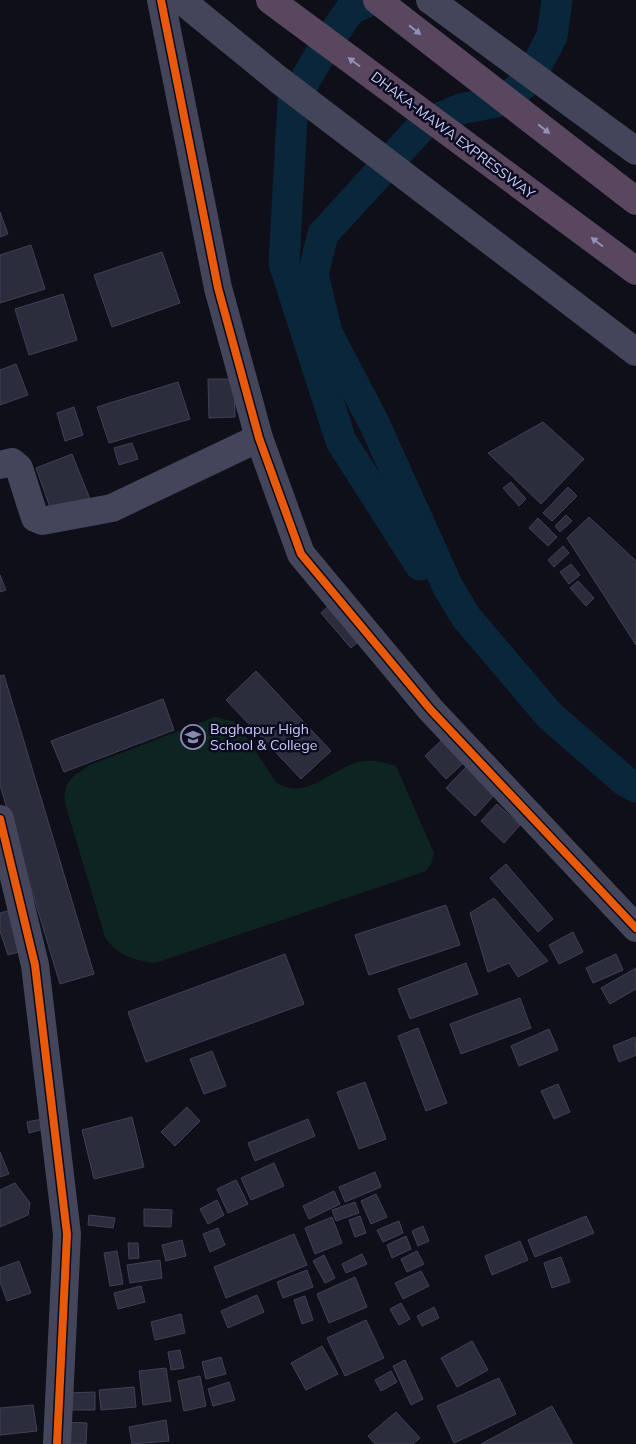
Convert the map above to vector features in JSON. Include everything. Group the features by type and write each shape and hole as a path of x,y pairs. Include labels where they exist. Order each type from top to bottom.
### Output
{"highway":[{"path":"377,0 636,201"},
{"name":"DHAKA-MAWA EXPRESSWAY","path":"272,1 636,271"}],"street":[{"path":"161,0 218,288 259,438 301,554 430,709 636,928"},
{"path":"181,0 279,80 636,352"},
{"path":"430,0 636,152"},
{"path":"0,465 12,462 19,468 35,518 42,520 112,508 259,438"},
{"path":"0,819 35,965 67,1234 57,1444"}],"green space":[{"path":"215,717 236,722 276,782 287,788 310,786 342,769 365,761 377,761 396,766 434,853 431,864 426,871 155,963 127,956 115,949 105,937 65,803 68,784 74,776 90,765"}],"building":[{"path":"0,212 8,234 0,237"},
{"path":"31,245 45,289 0,303 0,255"},
{"path":"162,252 180,303 112,327 94,275"},
{"path":"63,294 77,340 29,355 15,309"},
{"path":"16,364 28,395 0,405 0,370"},
{"path":"208,379 234,379 235,417 209,418"},
{"path":"178,382 190,419 109,443 97,407"},
{"path":"74,407 83,435 65,441 57,413"},
{"path":"543,422 584,459 541,504 488,453"},
{"path":"132,443 138,459 119,465 114,448"},
{"path":"72,454 90,499 52,513 36,468"},
{"path":"511,482 526,499 519,506 503,488"},
{"path":"568,487 577,496 552,521 543,513"},
{"path":"566,515 572,521 560,532 555,526"},
{"path":"589,517 636,561 636,645 567,538"},
{"path":"538,518 557,537 548,546 529,528"},
{"path":"563,546 569,553 554,567 548,560"},
{"path":"571,564 580,575 569,584 560,572"},
{"path":"0,575 6,590 0,592"},
{"path":"578,581 594,598 586,606 570,588"},
{"path":"335,600 365,636 351,648 321,613"},
{"path":"256,671 331,751 301,779 226,700"},
{"path":"4,675 94,974 60,984 0,785 0,676"},
{"path":"163,699 174,730 64,772 51,741"},
{"path":"446,736 467,760 446,779 425,756"},
{"path":"467,766 496,793 475,816 446,788"},
{"path":"497,804 520,825 504,843 481,821"},
{"path":"506,864 553,919 538,932 490,878"},
{"path":"494,898 548,961 518,977 509,963 488,972 470,913"},
{"path":"446,905 460,945 369,975 355,935"},
{"path":"16,909 29,949 8,955 0,931 0,913"},
{"path":"573,932 583,952 559,964 549,945"},
{"path":"285,954 304,1004 146,1062 128,1012"},
{"path":"616,954 623,970 593,983 586,968"},
{"path":"466,963 478,994 410,1019 398,989"},
{"path":"636,968 636,989 610,1004 601,988"},
{"path":"520,998 531,1028 461,1054 450,1024"},
{"path":"418,1028 447,1103 426,1111 398,1036"},
{"path":"549,1029 558,1050 519,1066 511,1046"},
{"path":"635,1037 636,1055 619,1062 613,1046"},
{"path":"212,1051 226,1086 204,1094 190,1059"},
{"path":"365,1082 386,1139 359,1149 337,1092"},
{"path":"558,1084 570,1112 554,1119 541,1091"},
{"path":"187,1107 200,1121 175,1146 161,1132"},
{"path":"132,1117 144,1167 94,1179 82,1130"},
{"path":"42,1119 44,1129 29,1133 27,1122"},
{"path":"308,1119 315,1136 255,1161 248,1143"},
{"path":"0,1152 9,1174 0,1177"},
{"path":"274,1163 284,1186 251,1200 241,1178"},
{"path":"375,1172 381,1187 345,1202 339,1187"},
{"path":"236,1180 248,1204 228,1213 217,1189"},
{"path":"15,1183 30,1203 28,1215 0,1227 0,1190"},
{"path":"334,1191 340,1204 309,1219 303,1206"},
{"path":"376,1194 387,1217 371,1224 361,1201"},
{"path":"217,1200 224,1215 208,1224 200,1209"},
{"path":"355,1202 359,1213 336,1221 332,1210"},
{"path":"144,1209 172,1210 171,1227 144,1226"},
{"path":"89,1215 115,1218 113,1228 88,1225"},
{"path":"360,1216 366,1233 355,1237 349,1220"},
{"path":"586,1216 594,1233 535,1257 528,1240"},
{"path":"332,1217 342,1243 315,1254 305,1228"},
{"path":"399,1221 403,1233 383,1242 377,1230"},
{"path":"423,1226 429,1241 418,1246 412,1231"},
{"path":"218,1228 225,1245 210,1252 203,1234"},
{"path":"294,1234 307,1265 226,1298 214,1267"},
{"path":"406,1236 411,1249 392,1258 387,1245"},
{"path":"182,1240 186,1256 166,1261 162,1245"},
{"path":"520,1241 528,1260 492,1275 485,1256"},
{"path":"128,1243 138,1243 139,1258 129,1259"},
{"path":"117,1251 123,1284 110,1286 104,1253"},
{"path":"417,1251 424,1264 407,1272 401,1259"},
{"path":"362,1254 367,1264 346,1273 342,1264"},
{"path":"324,1255 335,1278 325,1283 313,1261"},
{"path":"561,1257 570,1282 552,1288 544,1263"},
{"path":"160,1260 162,1278 130,1283 127,1265"},
{"path":"19,1261 31,1293 7,1301 0,1282 0,1268"},
{"path":"307,1270 313,1287 283,1298 277,1282"},
{"path":"421,1271 429,1286 403,1299 395,1283"},
{"path":"355,1277 367,1307 329,1323 317,1294"},
{"path":"141,1286 145,1302 118,1309 114,1293"},
{"path":"257,1295 264,1312 228,1328 221,1311"},
{"path":"305,1296 313,1320 302,1324 294,1300"},
{"path":"401,1303 410,1319 399,1325 390,1309"},
{"path":"434,1307 439,1318 422,1326 417,1316"},
{"path":"181,1314 185,1333 155,1340 151,1322"},
{"path":"366,1320 384,1358 345,1376 327,1338"},
{"path":"472,1341 488,1370 457,1387 441,1358"},
{"path":"322,1346 338,1374 306,1390 291,1363"},
{"path":"180,1350 184,1368 171,1370 168,1352"},
{"path":"221,1357 226,1374 206,1379 202,1362"},
{"path":"405,1360 423,1399 411,1405 393,1366"},
{"path":"166,1368 171,1401 143,1405 139,1371"},
{"path":"391,1371 397,1382 381,1391 375,1380"},
{"path":"200,1376 206,1406 184,1411 178,1381"},
{"path":"499,1378 516,1414 454,1443 437,1406"},
{"path":"229,1382 235,1400 213,1406 208,1389"},
{"path":"134,1387 136,1407 101,1410 99,1390"},
{"path":"95,1392 95,1410 67,1410 67,1393"},
{"path":"33,1405 37,1431 0,1435 0,1408"},
{"path":"552,1406 573,1444 481,1444"},
{"path":"396,1412 420,1438 413,1444 375,1444 368,1436"},
{"path":"166,1420 169,1441 132,1444 129,1427"},
{"path":"59,1422 87,1423 86,1444 59,1444"}],"waterway":[{"path":"371,0 350,10 325,46 293,101 284,263 341,441 420,565"},
{"path":"557,0 552,36 530,78 505,100 461,109 423,125 323,234 313,274 327,333 374,423 448,587 466,617 550,716 625,781 636,787"}],"cycle path":[{"path":"161,0 218,288 259,438 301,554 430,709 636,928"},
{"path":"0,819 35,965 67,1234 57,1444"}],"place":[{"name":"Baghapur High School & College","path":"193,737"}]}
